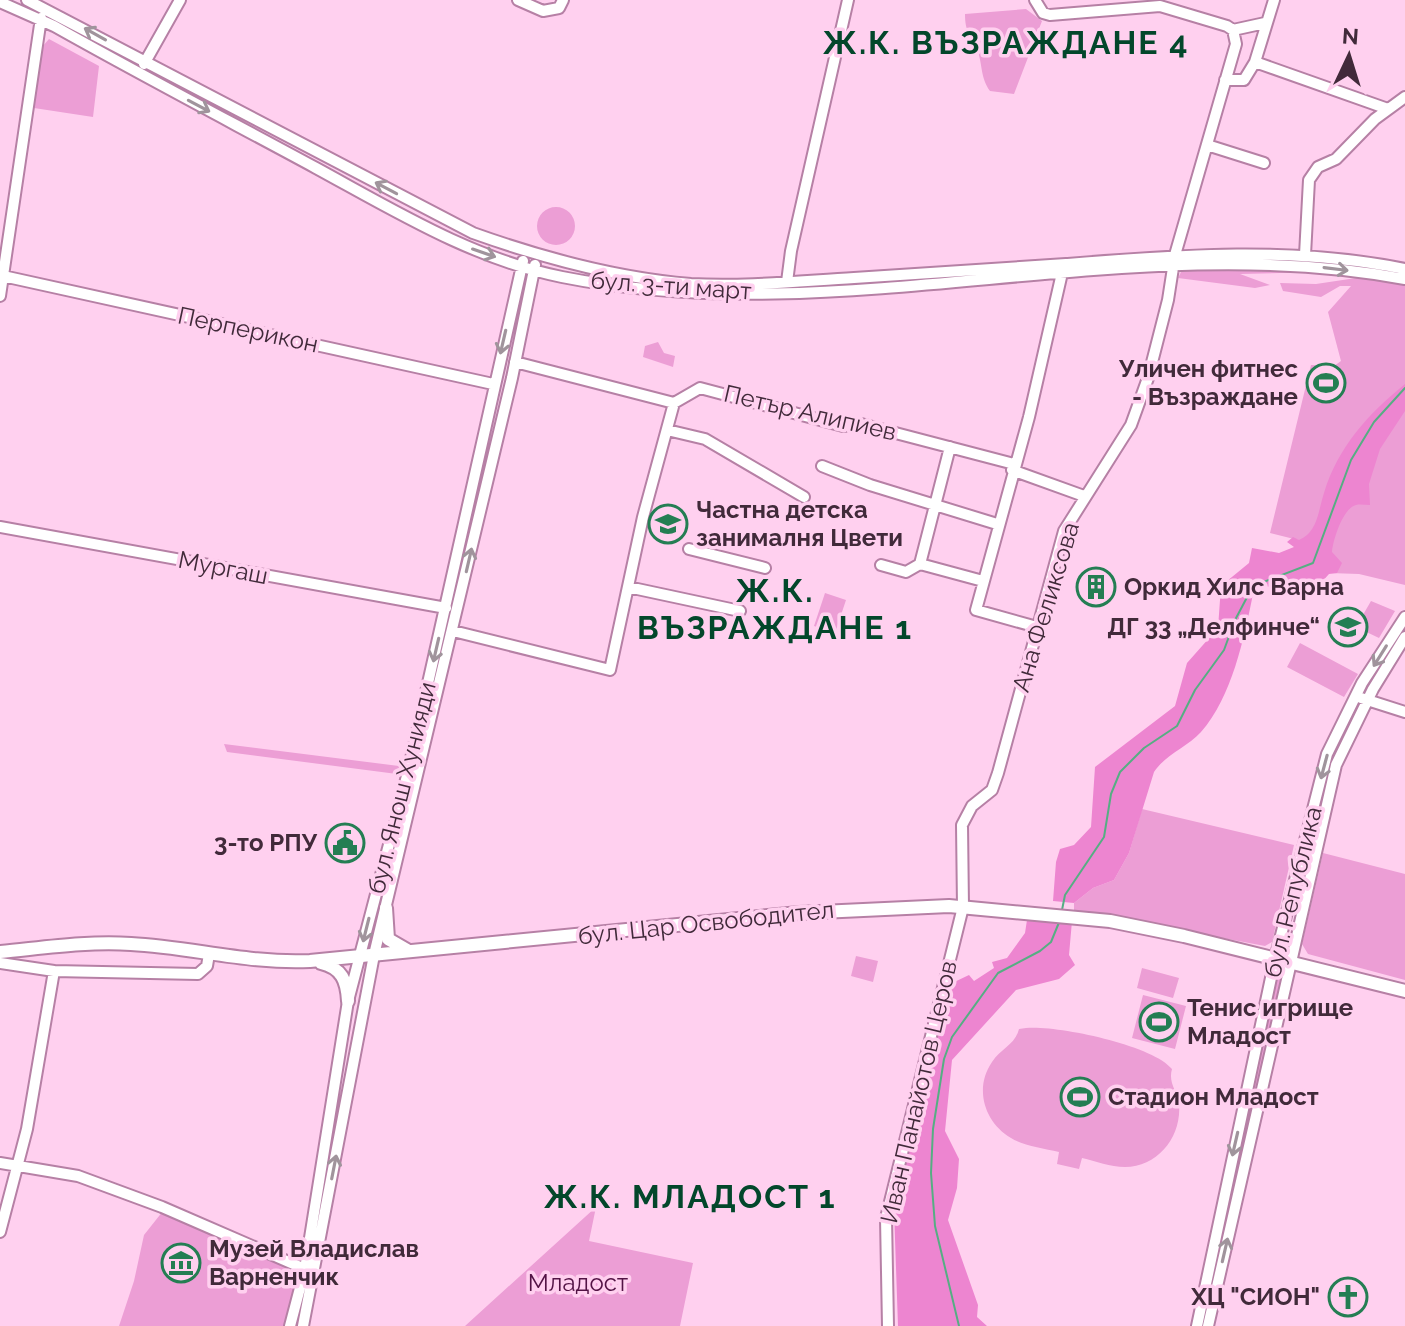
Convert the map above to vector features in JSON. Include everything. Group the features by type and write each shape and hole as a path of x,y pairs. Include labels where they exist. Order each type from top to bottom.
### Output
{"main road":[{"name":"бул. Цар Освободител","path":"0,952 118,943 268,963 867,908 963,907 1052,913 1172,933 1405,991"},
{"path":"386,908 388,939 410,951"},
{"path":"310,961 339,971 347,986 348,1001"}],"street":[{"name":"бул. 3-ти март","path":"27,0 455,225 538,256 617,274 672,282 787,282 1305,255 1405,269"},
{"path":"131,68 146,62 180,0"},
{"path":"518,0 543,11 551,11 559,8 563,0"},
{"path":"787,282 791,251 848,0"},
{"path":"1035,0 1043,13 1050,15 1160,6 1233,30 1265,23"},
{"path":"1225,80 1244,80 1255,62 1274,0"},
{"name":"бул. 3-ти март","path":"0,2 41,20 448,239 534,270 612,285 707,294 783,293 1062,273 1174,260 1300,265 1405,279"},
{"path":"0,296 43,8"},
{"name":"Ана Феликсова","path":"963,907 962,825 972,806 992,790 1064,531 1135,417 1165,313 1174,260 1236,44 1233,30"},
{"path":"1255,62 1315,82 1339,95 1388,109"},
{"path":"1305,255 1309,180 1318,167 1343,153 1388,109 1405,97"},
{"path":"1207,145 1264,163"},
{"path":"448,239 455,225"},
{"name":"бул. Янош Хунияди","path":"290,1326 305,1269 348,1001 446,608 493,384 525,251"},
{"name":"бул. Янош Хунияди","path":"303,1326 374,955 453,631 538,256"},
{"path":"1037,627 976,610 997,524 1029,417 1062,273"},
{"name":"Перперикон","path":"3,276 493,384"},
{"path":"453,631 610,670 674,403 515,362"},
{"name":"Петър Алипиев","path":"674,403 700,388 843,426 861,424 1013,467 1084,496"},
{"path":"667,430 705,439 804,497"},
{"path":"920,564 950,447"},
{"path":"822,466 997,524"},
{"name":"Мургаш","path":"0,527 446,608"},
{"path":"689,549 765,568"},
{"path":"881,565 906,572 920,564 983,581"},
{"path":"628,587 740,611"},
{"name":"бул. Република","path":"1197,1326 1275,959 1327,754 1355,696 1405,617"},
{"name":"бул. Република","path":"1208,1326 1288,963 1336,765 1367,701 1405,637"},
{"path":"1355,696 1405,712"},
{"name":"Иван Панайотов Церов","path":"888,1326 886,1218 963,907"},
{"path":"0,963 54,971 198,974 207,966 209,954"},
{"path":"0,1232 18,1166 54,971"},
{"path":"0,1163 78,1176 305,1269"}],"green space":[{"path":"1026,9 1042,21 1014,94 990,91 977,49 967,30 965,14"},
{"path":"49,39 99,66 93,117 34,108 42,47"},
{"path":"556,207 570,212 575,226 570,240 556,245 542,240 537,226 542,212"},
{"path":"1293,266 1405,282 1405,585 1359,574 1329,573 1319,585 1298,540 1270,533 1311,365 1334,366 1341,361 1328,312 1351,286 1340,286 1321,297 1283,291 1280,283 1316,284 1356,278 1320,272 1240,274 1270,285 1255,288 1178,278 1183,268"},
{"path":"658,342 664,353 675,356 673,367 643,357 645,346"},
{"path":"825,593 846,600 835,633 814,626"},
{"path":"1371,601 1395,611 1379,638 1356,627"},
{"path":"1300,643 1358,674 1344,697 1287,667"},
{"path":"224,744 400,766 397,774 227,752"},
{"path":"1142,809 1294,845 1272,942 1265,946 1074,910 1074,903 1093,888 1114,880 1129,853"},
{"path":"1323,853 1405,874 1405,980 1308,954 1302,944"},
{"path":"856,956 878,961 873,982 851,976"},
{"name":"Тенис игрище Младост","path":"1142,968 1179,978 1173,998 1137,988"},
{"path":"1271,977 1284,980 1208,1326 1197,1326"},
{"name":"Тенис игрище Младост","path":"1143,995 1186,1006 1175,1049 1132,1038"},
{"name":"Стадион Младост","path":"1019,1029 1104,1038 1162,1060 1172,1069 1171,1078 1179,1104 1176,1127 1166,1148 1148,1162 1137,1166 1114,1166 1082,1158 1079,1169 1057,1164 1059,1152 1022,1143 1002,1131 988,1114 984,1083 996,1057 1014,1039"},
{"name":"Младост","path":"596,1207 589,1241 693,1263 680,1326 465,1326"},
{"path":"163,1211 299,1271 285,1326 119,1326 134,1281 144,1235"}],"shaded area":[{"path":"1405,384 1405,411 1380,449 1369,484 1370,505 1351,507 1337,533 1332,552 1342,563 1337,573 1329,574 1319,585 1276,596 1268,586 1253,594 1235,666 1221,702 1201,732 1164,760 1154,772 1129,853 1114,880 1093,888 1074,903 1053,901 1060,849 1074,845 1091,827 1095,767 1175,706 1187,663 1218,628 1221,586 1249,563 1252,548 1279,553 1294,547 1287,542 1293,537 1299,540 1310,532 1330,476 1346,446 1379,407"},
{"path":"1027,920 1072,921 1069,955 1075,965 1059,979 1016,990 952,1060 945,1131 959,1159 957,1188 948,1220 978,1305 977,1317 987,1326 898,1326 894,1209 948,985 969,975 974,981 994,968 992,962 1007,958 1025,933"}],"waterway":[{"path":"1062,910 1065,895 1104,837 1111,794 1120,772 1144,748 1177,726 1195,690 1224,650 1253,586 1313,563 1351,460 1374,422 1405,388"},
{"path":"959,1326 935,1226 931,1173 933,1129 944,1059 952,1037 998,973 1051,942 1060,920"}],"place":[{"name":"Уличен фитнес - Възраждане","path":"1326,383"},
{"name":"Частна детска занималня Цвети","path":"668,524"},
{"name":"Оркид Хилс Варна","path":"1096,587"},
{"name":"ДГ 33 „Делфинче“","path":"1348,627"},
{"name":"3-то РПУ","path":"345,843"},
{"name":"Тенис игрище Младост","path":"1159,1022"},
{"name":"Стадион Младост","path":"1080,1097"},
{"name":"Музей Владислав Варненчик","path":"181,1263"},
{"name":"ХЦ \"СИОН\"","path":"1348,1297"}],"district":[{"name":"Ж.К. ВЪЗРАЖДАНЕ 4","path":"1006,43"},
{"name":"Ж.К. ВЪЗРАЖДАНЕ 1","path":"775,610"},
{"name":"Ж.К. МЛАДОСТ 1","path":"690,1197"}]}
